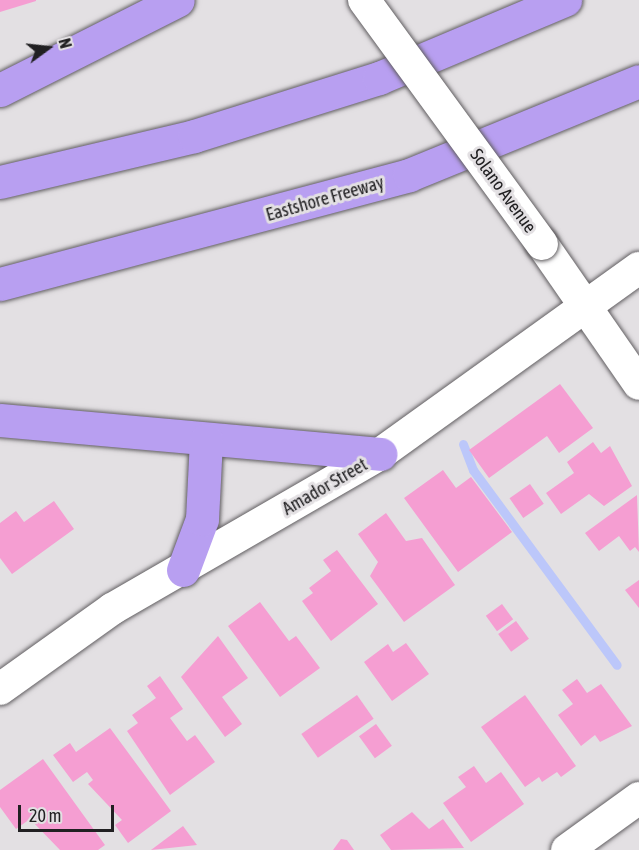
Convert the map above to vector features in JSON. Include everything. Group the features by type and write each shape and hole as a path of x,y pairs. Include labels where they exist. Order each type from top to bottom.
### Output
{"highway":[{"path":"0,90 178,0"},
{"path":"0,182 194,136 379,78 565,0"},
{"name":"Eastshore Freeway","path":"0,284 409,175 639,81"},
{"path":"0,420 380,454"},
{"path":"183,570 202,519 206,440"}],"street":[{"name":"Solano Avenue","path":"364,0 542,244 584,308 639,384"},
{"name":"Amador Street","path":"0,689 112,609 380,454 639,268"},
{"path":"567,850 639,798"}],"building":[{"path":"0,0 36,0 36,1 0,12"},
{"path":"560,384 593,428 559,453 547,436 489,478 469,450"},
{"path":"593,442 601,453 610,446 632,486 604,506 589,494 561,514 546,493 574,473 567,462"},
{"path":"443,470 456,488 471,477 512,532 458,572 404,498"},
{"path":"530,484 544,504 523,518 510,498"},
{"path":"637,495 639,552 635,547 630,551 619,536 599,551 585,533"},
{"path":"54,501 74,529 12,574 0,558 0,523 16,511 24,522"},
{"path":"386,513 406,541 422,538 455,585 404,622 370,576 378,562 358,534"},
{"path":"337,550 378,604 331,641 302,601 313,593 309,588 331,571 323,560"},
{"path":"639,580 639,608 625,590"},
{"path":"260,602 289,641 296,636 320,668 280,697 228,626"},
{"path":"502,604 513,619 497,631 486,616"},
{"path":"516,621 529,639 511,652 498,634"},
{"path":"218,636 248,678 222,697 242,724 225,737 181,677"},
{"path":"406,643 429,674 392,701 364,662 388,644 393,652"},
{"path":"160,676 183,709 170,718 187,741 195,735 215,762 170,795 127,731 138,723 132,715 156,698 147,686"},
{"path":"577,679 587,693 601,684 632,726 600,742 595,735 581,746 558,715 573,704 562,690"},
{"path":"357,695 374,719 318,758 301,734"},
{"path":"525,695 576,766 561,777 557,772 542,782 539,777 525,787 481,727"},
{"path":"376,724 392,746 375,758 359,736"},
{"path":"110,728 171,811 128,843 115,825 122,820 88,784 93,780 87,772 73,782 53,755 70,743 76,752"},
{"path":"43,759 105,845 98,850 60,850 30,819 16,829 0,807 0,790"},
{"path":"474,766 486,783 501,772 524,804 471,842 443,803 466,787 458,777"},
{"path":"412,812 429,829 443,819 464,848 391,850 380,835"},
{"path":"183,826 197,845 151,850"},
{"path":"341,839 347,840 354,850 333,850"}],"waterway":[{"path":"463,444 473,470 617,665"}]}
